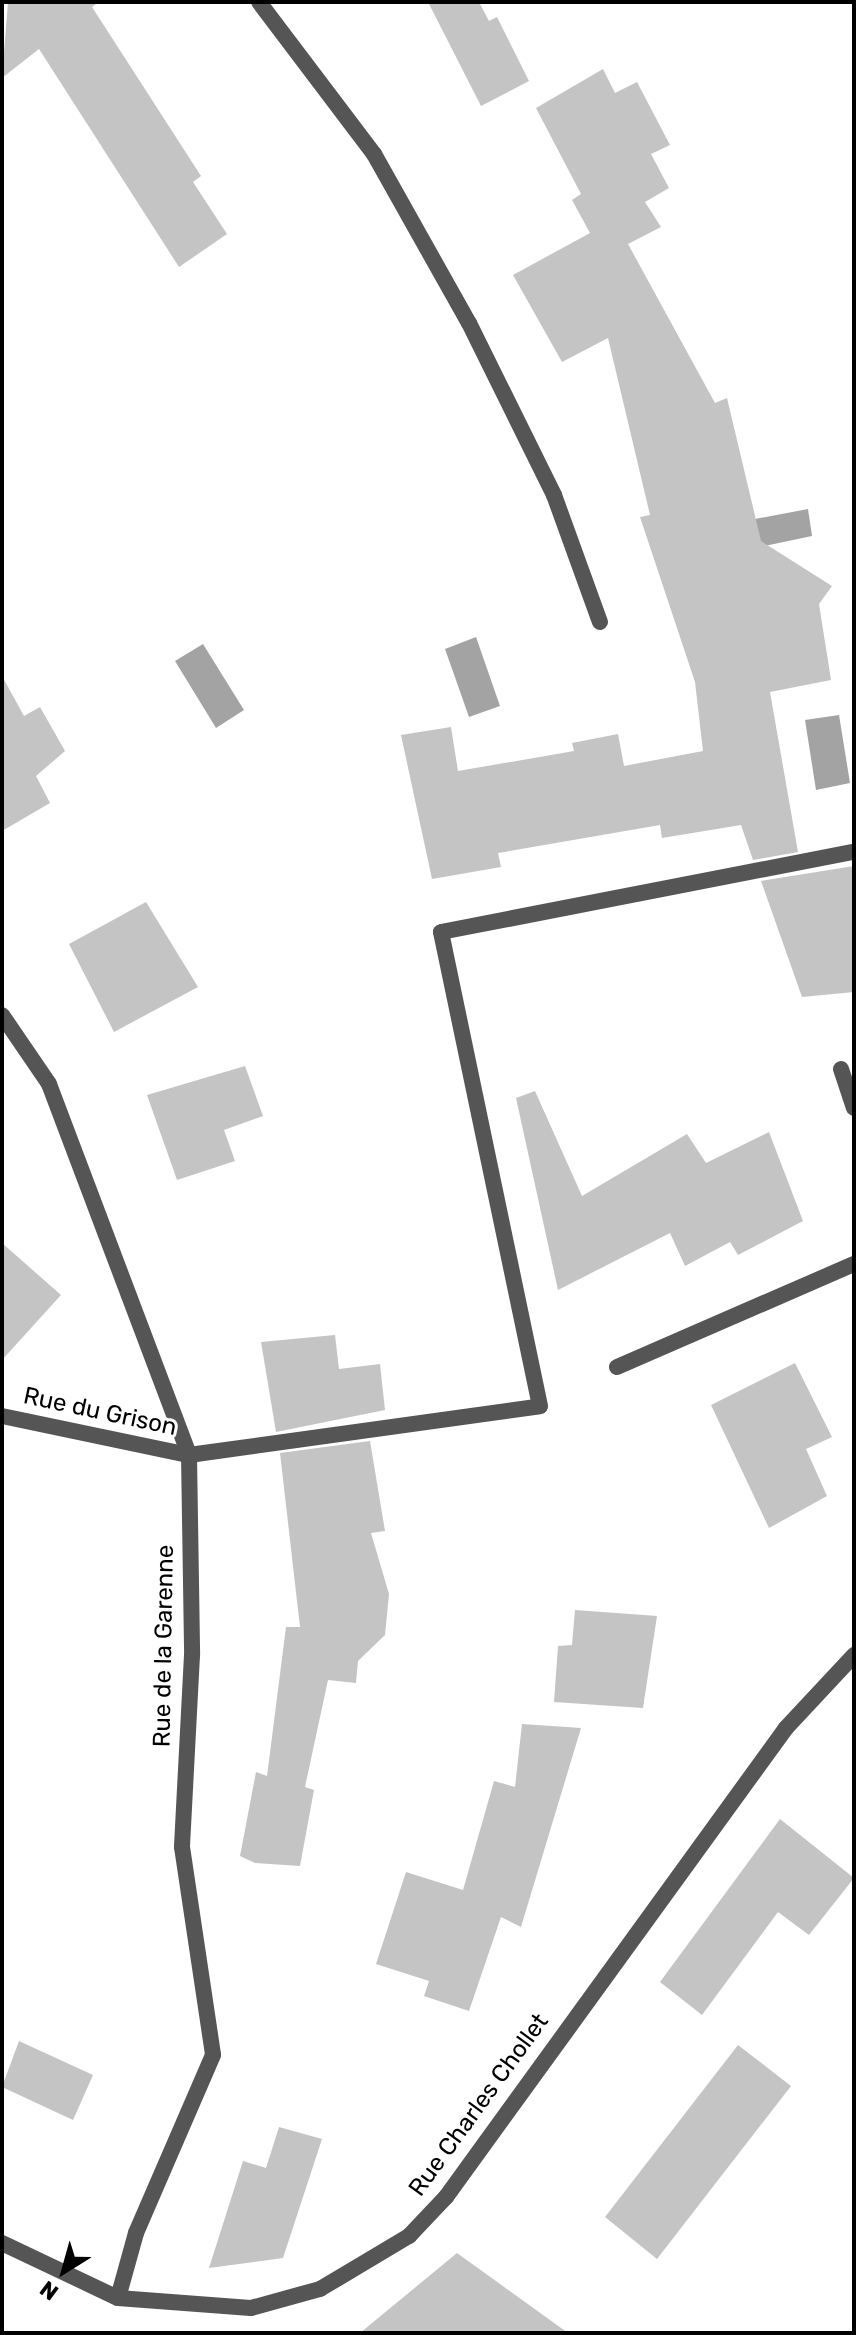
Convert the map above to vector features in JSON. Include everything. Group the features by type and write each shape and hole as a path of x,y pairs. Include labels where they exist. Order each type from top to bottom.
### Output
{"street":[{"path":"259,2 374,154 469,323 554,495 600,622"},
{"name":"Rue du Grison","path":"2,1416 189,1455 540,1406 441,932 854,852"},
{"name":"Rue de la Garenne","path":"2,1015 49,1084 189,1455 192,1655 182,1847 213,2055 136,2233 118,2298"},
{"path":"841,1069 854,1108"},
{"path":"617,1367 854,1264"},
{"name":"Rue Charles Chollet","path":"2,2243 118,2298 251,2308 320,2289 409,2236 446,2197 786,1728 854,1655"}],"shaded area":[{"path":"808,509 812,536 750,549 744,521"},
{"path":"476,637 500,706 469,717 445,649"},
{"path":"203,644 244,710 216,728 175,661"},
{"path":"839,715 850,783 816,790 805,720"}],"building":[{"path":"8,2 99,2 92,7 201,176 193,182 227,234 179,267 39,49 2,78"},
{"path":"428,2 479,2 489,21 497,17 529,81 481,106"},
{"path":"603,69 615,93 637,82 670,145 651,154 669,188 645,202 661,227 628,244 715,403 727,398 761,541 832,586 819,604 831,680 770,692 798,852 753,860 741,825 662,838 660,825 498,853 501,867 432,879 401,735 451,727 458,771 574,751 572,743 618,734 624,766 703,751 695,682 640,517 650,515 608,338 562,362 513,275 590,233 572,200 581,194 536,108"},
{"path":"2,676 24,716 40,707 65,751 36,776 50,803 2,831"},
{"path":"854,866 854,992 802,997 761,881"},
{"path":"146,902 198,987 114,1032 69,944"},
{"path":"245,1066 263,1116 224,1130 235,1161 177,1180 147,1095"},
{"path":"535,1091 582,1196 687,1134 706,1163 769,1132 803,1221 738,1255 730,1242 685,1266 670,1233 558,1290 516,1098"},
{"path":"2,1243 61,1295 2,1360"},
{"path":"335,1335 339,1369 380,1364 385,1410 276,1432 261,1342"},
{"path":"795,1363 832,1437 806,1449 827,1496 769,1528 711,1405"},
{"path":"370,1441 385,1531 371,1533 389,1594 385,1635 358,1661 356,1683 328,1680 305,1787 314,1790 300,1866 255,1863 240,1856 256,1772 267,1776 286,1627 300,1627 280,1453"},
{"path":"575,1610 657,1616 643,1708 554,1702 558,1646 572,1645"},
{"path":"522,1724 581,1728 521,1927 501,1917 469,2011 424,1996 429,1981 376,1964 406,1872 463,1890 494,1781 515,1787"},
{"path":"780,1819 854,1878 809,1935 778,1912 702,2015 660,1982"},
{"path":"19,2041 93,2075 73,2120 2,2087"},
{"path":"738,2045 791,2086 657,2259 605,2217"},
{"path":"279,2127 322,2139 283,2258 209,2268 243,2161 266,2168"},
{"path":"457,2253 568,2333 360,2333"}]}
